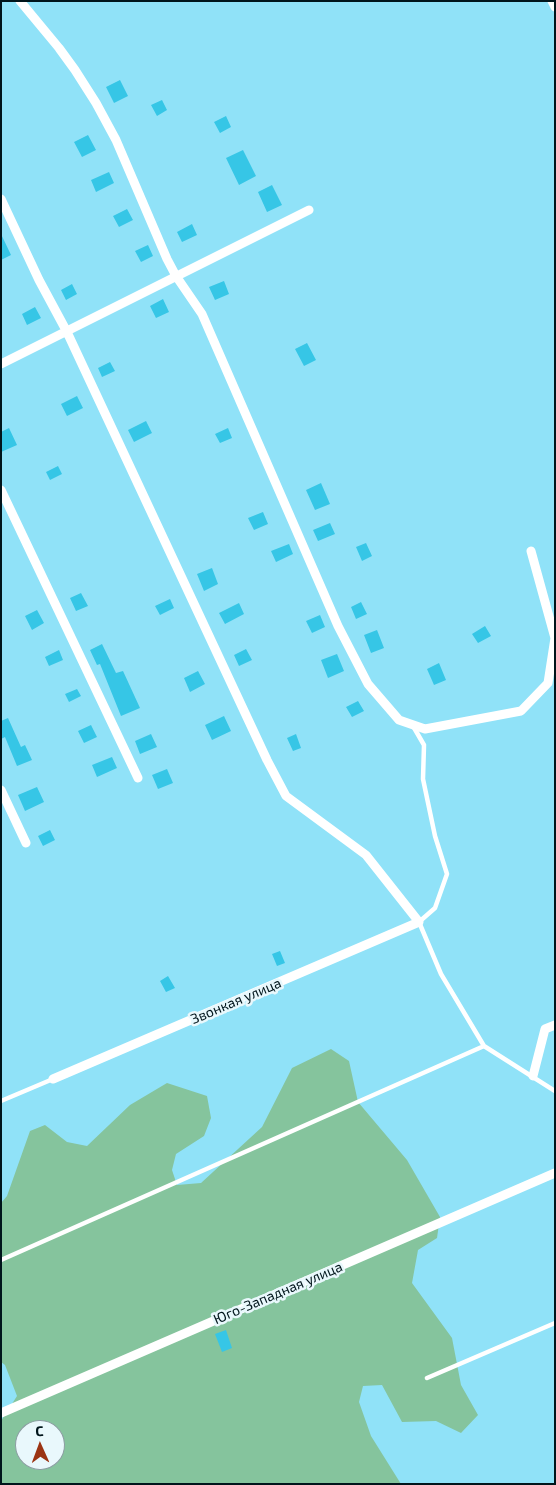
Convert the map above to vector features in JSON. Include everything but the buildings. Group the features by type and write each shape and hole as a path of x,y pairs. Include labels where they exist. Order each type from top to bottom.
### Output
{"street":[{"path":"20,1 59,48 96,103 116,140 157,239 176,276 202,314 338,626 364,676 380,701 399,720 425,729 521,711 548,683 554,638 531,551"},
{"path":"552,1 555,7"},
{"path":"1,199 23,248 67,332 266,760 286,796 366,855 419,922"},
{"path":"1,364 309,210"},
{"path":"1,490 138,778"},
{"path":"1,790 26,843"},
{"name":"Звонкая улица","path":"53,1079 419,922"},
{"path":"533,1076 545,1029 555,1026"},
{"name":"Юго-Западная улица","path":"1,1413 555,1173"}],"lane":[{"path":"412,725 424,745 423,779 435,836 448,874 435,908 419,922 441,974 484,1046 555,1091"},
{"path":"1,1260 484,1046"},
{"path":"1,1101 53,1079"},
{"path":"427,1378 555,1323"}],"green space":[{"path":"331,1049 349,1061 358,1102 407,1160 440,1217 437,1238 418,1250 412,1283 452,1338 461,1385 478,1415 461,1433 436,1421 402,1422 382,1385 363,1386 359,1402 371,1436 401,1484 1,1484 1,1421 17,1396 5,1365 1,1362 1,1203 7,1196 30,1131 45,1125 67,1142 87,1146 130,1105 167,1083 207,1096 211,1118 204,1136 176,1154 172,1170 177,1185 201,1183 262,1127 292,1068"}]}
